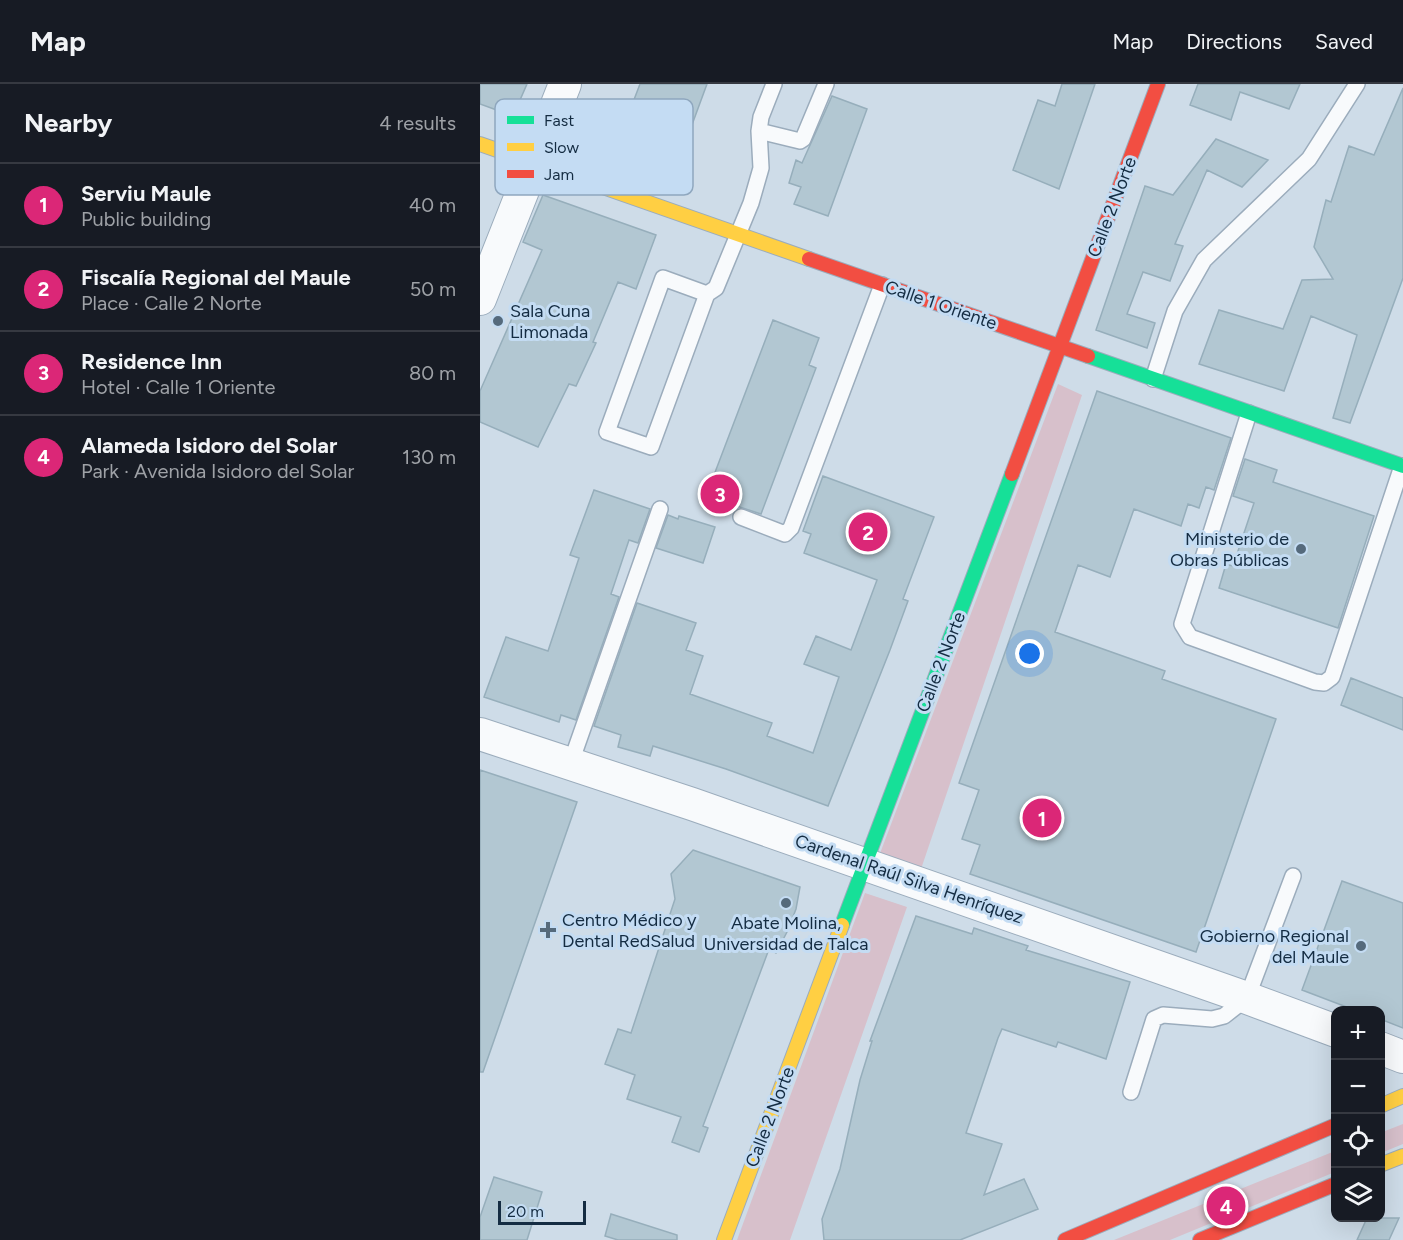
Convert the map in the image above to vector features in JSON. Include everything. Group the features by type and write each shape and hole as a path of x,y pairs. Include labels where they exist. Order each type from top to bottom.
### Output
{"main road":[{"name":"Calle 2 Norte","path":"724,1240 1158,84"},
{"name":"Calle 1 Oriente","path":"480,144 495,149"},
{"name":"Calle 1 Oriente","path":"626,195 1402,466"},
{"path":"1385,1104 1403,1096"},
{"path":"1065,1240 1331,1127"},
{"path":"1385,1163 1403,1156"},
{"path":"1200,1240 1331,1186"}],"street":[{"path":"559,99 565,84"},
{"path":"480,299 521,195"},
{"name":"Cardenal Raúl Silva Henríquez","path":"480,734 865,864 1331,1030"},
{"path":"1385,1050 1403,1057"}],"lane":[{"path":"707,294 663,278 607,432 651,447 707,294 716,288 739,234 761,168 759,131 761,117 774,84"},
{"path":"759,131 800,141 803,139 826,84"},
{"path":"1153,379 1175,311 1204,260 1309,159 1357,84"},
{"path":"741,516 785,534 791,528 882,285"},
{"path":"1249,413 1182,624 1190,637 1315,682 1324,683 1332,677 1402,466"},
{"path":"570,765 660,509"},
{"path":"1131,1092 1154,1019 1163,1015 1212,1019 1224,1016 1247,998 1293,876"}],"shaded area":[{"path":"1058,384 1082,395 921,869 879,856"},
{"path":"865,893 907,907 790,1240 737,1240"},
{"path":"1403,1124 1403,1144 1385,1151 1385,1131"},
{"path":"1331,1153 1331,1174 1170,1240 1114,1240"}],"building":[{"path":"480,84 527,84 520,99 495,99 495,109 480,104"},
{"path":"640,84 707,84 693,122 693,99 634,99"},
{"path":"1062,84 1095,84 1059,189 1013,170 1038,100 1055,106"},
{"path":"1198,84 1300,84 1289,109 1240,92 1231,120 1190,105"},
{"path":"1403,88 1403,278 1350,423 1333,418 1357,335 1311,316 1284,391 1199,364 1219,310 1283,329 1302,280 1333,279 1314,247 1326,200 1331,202 1349,146 1374,155"},
{"path":"832,96 867,109 828,216 794,204 801,187 789,183 796,160 802,163"},
{"path":"1216,139 1268,160 1242,187 1207,170 1175,244 1183,246 1170,281 1143,272 1127,314 1155,323 1147,348 1096,330 1145,186 1173,195"},
{"path":"543,195 656,235 636,289 618,282 593,342 596,343 576,386 569,384 538,447 480,422 480,391 542,250 523,242"},
{"path":"773,320 819,338 809,365 816,368 761,514 706,496"},
{"path":"1097,391 1231,438 1214,490 1206,487 1199,508 1188,504 1181,526 1134,509 1110,577 1078,565 1055,632 1165,671 1162,679 1276,719 1196,952 970,874 980,845 962,839 979,790 959,783"},
{"name":"Ministerio de Obras Públicas","path":"1245,459 1277,470 1273,482 1374,516 1338,628 1219,588 1226,564 1233,566 1254,503 1233,496"},
{"path":"823,476 934,517 903,599 908,601 828,806 726,769 653,746 650,756 618,747 621,735 594,726 637,603 696,623 686,650 703,656 690,694 772,723 767,736 813,753 839,677 804,664 816,636 851,650 877,580 804,553 811,534 803,531"},
{"path":"594,490 650,509 638,543 629,540 611,594 619,597 576,720 561,715 559,722 484,697 506,637 548,651 579,558 570,555"},
{"path":"668,515 715,527 703,563 656,548"},
{"path":"1351,678 1403,698 1403,730 1341,705"},
{"path":"480,770 577,802 483,1072 480,1072"},
{"path":"693,850 800,887 796,909 787,932 776,953 769,949 703,1126 708,1128 699,1152 672,1142 681,1117 627,1099 635,1075 605,1064 618,1029 631,1033 675,899 671,874"},
{"name":"Gobierno Regional del Maule","path":"1342,881 1403,903 1403,1028 1385,1021 1385,1006 1344,1006 1302,990"},
{"path":"916,916 972,934 974,928 1028,946 1026,950 1130,982 1106,1059 1058,1042 1056,1047 1002,1029 998,1038 966,1133 1002,1144 984,1195 1024,1179 1038,1209 960,1240 824,1240 822,1219 840,1169 860,1080 872,1041 870,1041"},
{"path":"494,1177 542,1192 527,1240 480,1240 480,1217"},
{"path":"611,1214 677,1235 677,1240 618,1240 605,1236"},
{"path":"1385,1218 1399,1218 1389,1240 1357,1240 1365,1222 1385,1222"}],"traffic: fast":[{"path":"1088,356 1403,466"},
{"path":"842,925 1012,474"}],"traffic: slow":[{"path":"480,144 495,149"},
{"path":"626,195 809,259"},
{"path":"724,1240 842,925"},
{"path":"1385,1104 1403,1096"},
{"path":"1385,1163 1403,1156"}],"traffic: jam":[{"path":"1012,474 1158,84"},
{"path":"809,259 1088,356"},
{"path":"1065,1240 1331,1127"},
{"path":"1200,1240 1331,1186"}],"place":[{"name":"Sala Cuna Limonada","path":"498,321"},
{"name":"Residence Inn","path":"720,494"},
{"name":"Fiscalía Regional del Maule","path":"868,532"},
{"name":"Ministerio de Obras Públicas","path":"1301,549"},
{"name":"Serviu Maule","path":"1042,818"},
{"name":"Abate Molina, Universidad de Talca","path":"786,903"},
{"name":"Centro Médico y Dental RedSalud","path":"548,930"},
{"name":"Gobierno Regional del Maule","path":"1361,946"},
{"name":"Alameda Isidoro del Solar","path":"1226,1206"}]}
